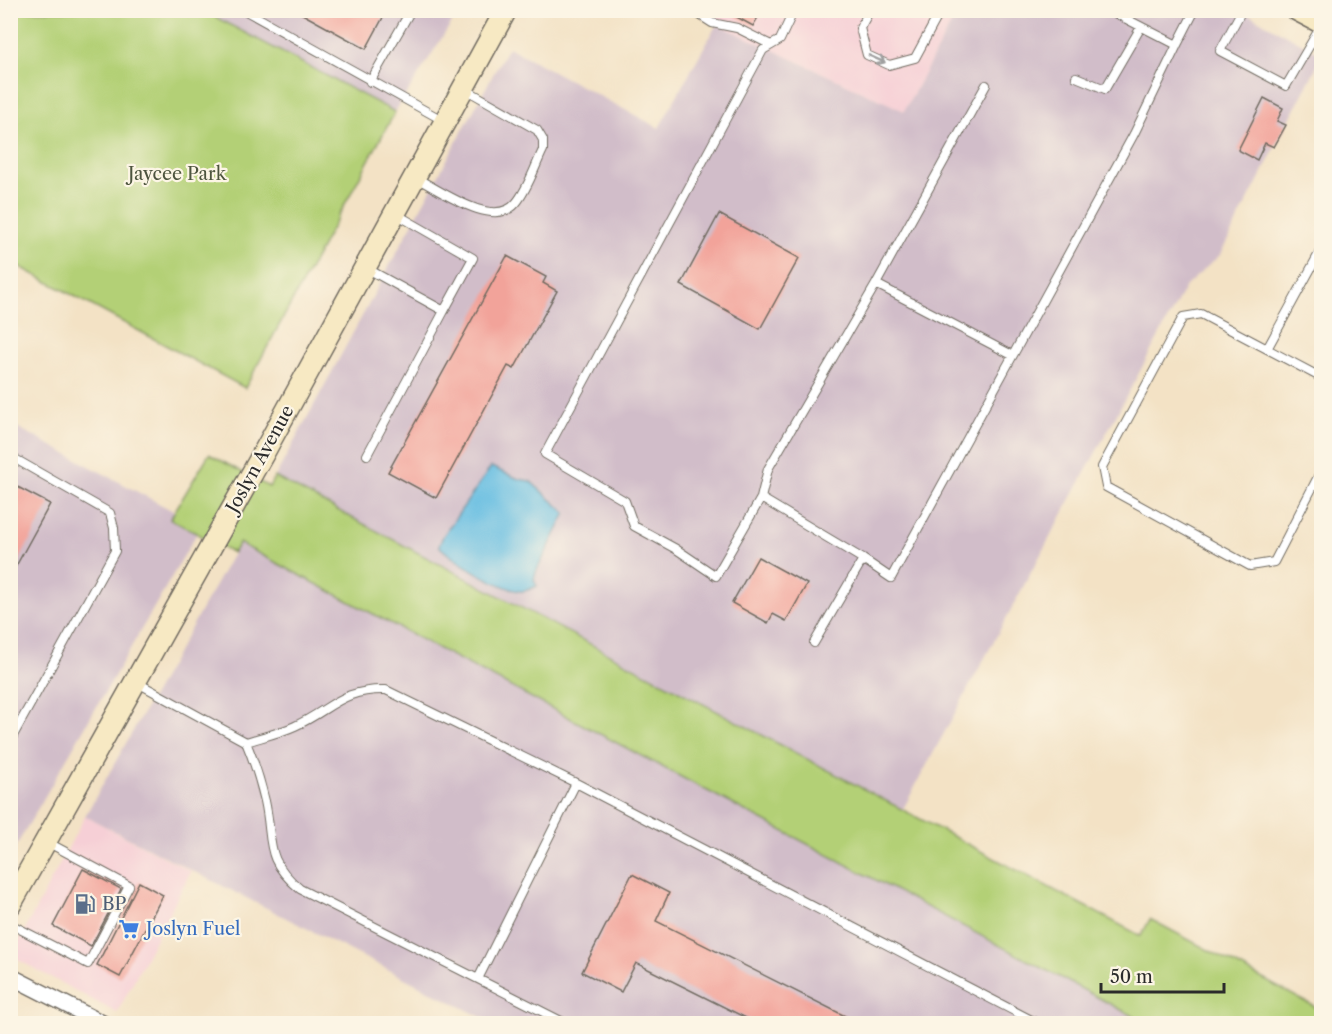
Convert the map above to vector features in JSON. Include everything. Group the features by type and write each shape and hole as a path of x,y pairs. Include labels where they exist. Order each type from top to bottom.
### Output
{"main road":[{"name":"Joslyn Avenue","path":"10,905 263,454 506,10"}],"street":[{"path":"10,976 104,1023"}],"lane":[{"path":"244,10 445,122"},
{"path":"370,82 411,10"},
{"path":"692,10 712,23 737,28 771,45"},
{"path":"794,10 780,40 763,50 544,454 626,501 634,526 676,549 716,576 761,498 768,470 876,284 986,85"},
{"path":"870,10 860,28 867,55 889,65 915,58 941,10"},
{"path":"1109,10 1178,45"},
{"path":"761,498 891,578 1134,134 1196,10"},
{"path":"1242,10 1220,51 1286,86 1314,17"},
{"path":"1076,77 1105,89 1141,27"},
{"path":"414,177 489,214 505,213 516,203 543,150 543,140 537,130 463,88"},
{"path":"367,455 473,258 395,213"},
{"path":"1268,349 1322,248"},
{"path":"365,267 444,311"},
{"path":"876,284 1012,355"},
{"path":"1322,378 1201,314 1183,317 1102,467 1106,487 1250,566 1274,562 1322,469"},
{"path":"10,456 110,513 114,528 115,550 10,741"},
{"path":"814,643 863,559"},
{"path":"135,681 246,742 256,766 265,803 275,862 287,878 300,889 567,1023"},
{"path":"246,742 295,726 345,696 363,689 386,690 576,783 1039,1023"},
{"path":"478,978 576,783"},
{"path":"10,924 88,964 129,886 45,841"}],"shaded area":[{"path":"713,10 958,11 904,111 717,24 709,17"},
{"path":"204,11 459,11 395,112"},
{"path":"958,11 1242,11 1321,54 1321,58 1220,255 1186,286 903,809 275,477 508,47 659,128 717,24 904,111"},
{"path":"11,424 175,512 171,519 197,533 11,855"},
{"path":"239,543 1146,1023 493,1023 85,816"},
{"path":"85,816 191,871 117,1013 11,956"}],"green space":[{"name":"Jaycee Park","path":"10,11 204,11 395,112 245,388 11,262"},
{"path":"209,454 269,487 275,477 1141,936 1150,919 1321,1010 1321,1023 1146,1023 239,543 233,553 170,519"}],"water":[{"path":"491,467 519,479 530,481 566,513 536,572 534,580 537,586 528,590 510,589 488,579 455,559 439,546 443,536"}],"building":[{"path":"295,10 387,10 366,49"},
{"path":"724,10 762,10 753,26"},
{"path":"1264,98 1283,108 1277,121 1286,125 1274,147 1265,143 1257,160 1238,150"},
{"path":"719,214 799,258 760,329 681,285"},
{"path":"507,256 546,277 543,283 557,291 514,369 508,366 436,498 388,472"},
{"path":"10,483 50,504 10,577"},
{"path":"758,557 807,584 786,621 773,614 768,623 732,603"},
{"path":"83,869 121,889 91,946 53,926"},
{"path":"632,874 669,893 656,921 859,1023 756,1023 636,963 621,992 582,972"},
{"path":"139,882 163,895 120,977 97,965"}],"place":[{"name":"BP","path":"85,904"},
{"name":"Joslyn Fuel","path":"129,929"}]}
